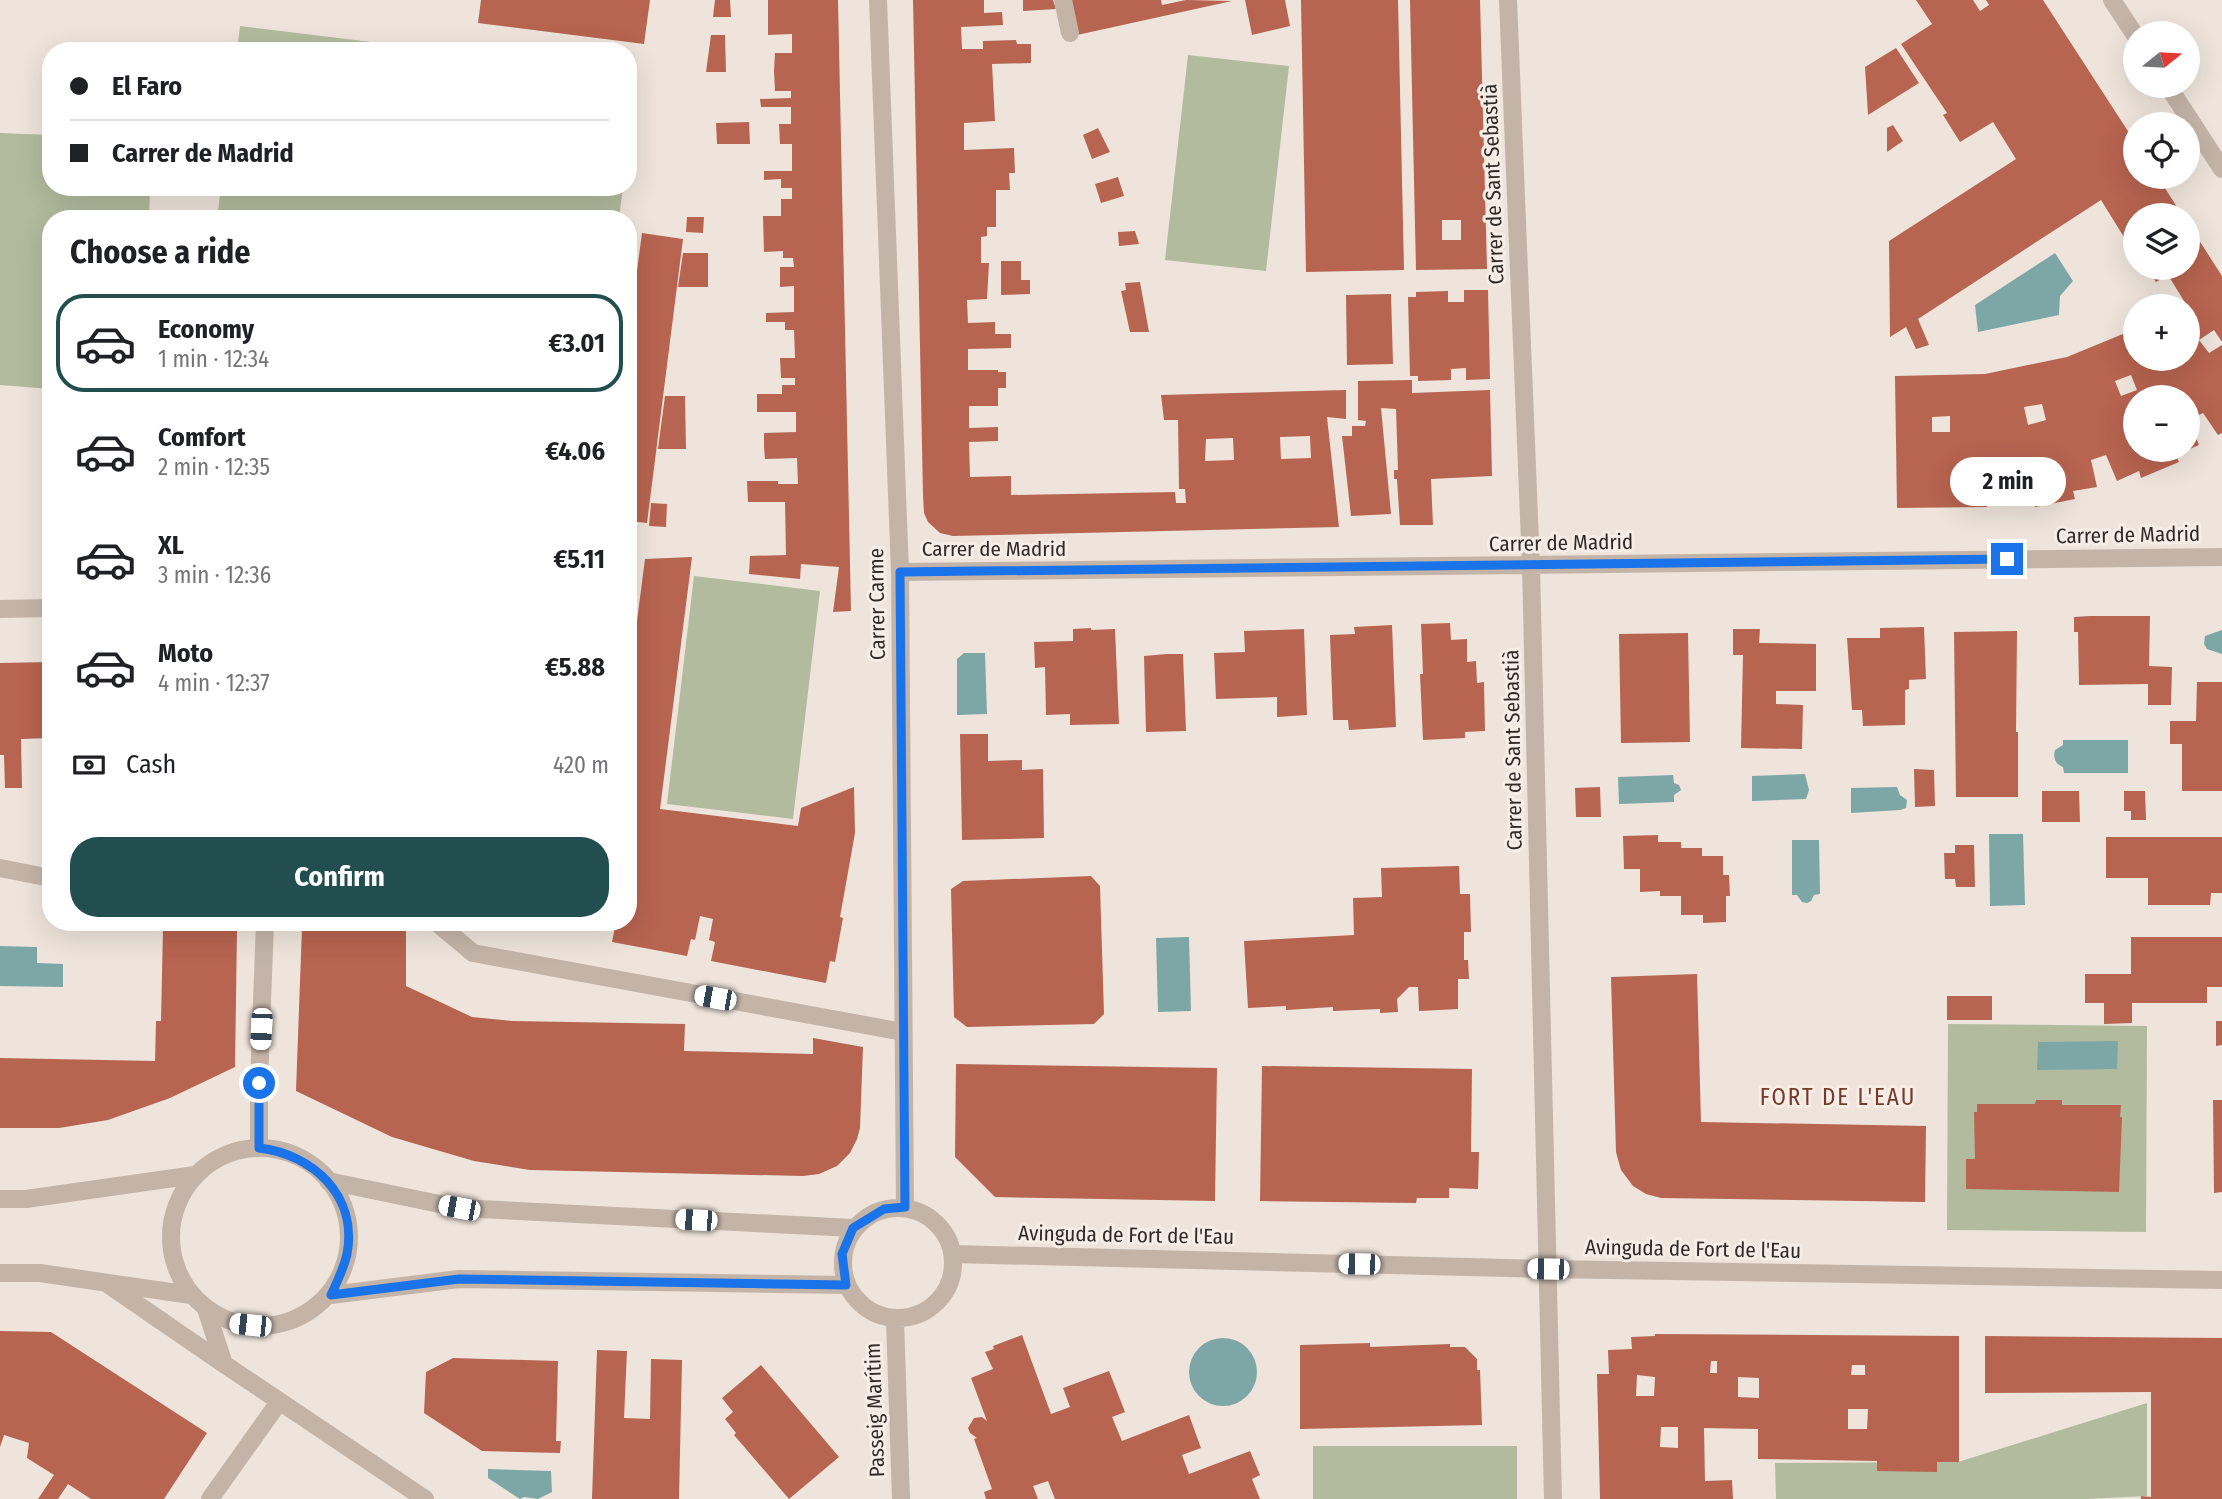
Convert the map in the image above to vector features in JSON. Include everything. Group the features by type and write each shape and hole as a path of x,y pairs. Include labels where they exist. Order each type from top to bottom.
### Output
{"street":[{"name":"Carrer Carme","path":"878,0 900,572 905,1207"},
{"path":"1063,0 1070,33"},
{"name":"Carrer de Sant Sebastià","path":"1508,0 1531,566 1553,1499"},
{"path":"2112,0 2125,21"},
{"path":"2176,98 2222,169"},
{"name":"Carrer de Madrid","path":"900,572 2222,557"},
{"path":"0,609 42,608"},
{"path":"0,868 42,876"},
{"path":"259,1148 265,931"},
{"path":"447,931 473,953 903,1032"},
{"path":"331,1295 347,1254 348,1228 341,1203 328,1181 314,1167 279,1150 259,1148 225,1156 195,1175 178,1202 170,1234 175,1266 191,1295 206,1309 234,1323 267,1327 298,1318 331,1295 459,1279 846,1285"},
{"path":"0,1199 26,1199 195,1175"},
{"path":"328,1181 459,1208 853,1228 884,1209 905,1207 934,1220 945,1234 953,1254 950,1280 936,1304 918,1315 895,1320 878,1316 859,1304 846,1285 842,1254 853,1228"},
{"name":"Avinguda de Fort de l'Eau","path":"953,1254 1548,1269 2222,1280"},
{"path":"0,1273 40,1273 191,1295"},
{"path":"106,1283 425,1499"},
{"path":"206,1309 225,1364"},
{"name":"Passeig Marítim","path":"895,1320 901,1499"},
{"path":"211,1499 279,1402"}],"green space":[{"path":"240,26 371,42 238,42"},
{"path":"1188,55 1289,66 1266,271 1165,260"},
{"path":"0,133 42,135 42,196 150,196 149,210 42,210 42,388 0,385"},
{"path":"220,196 622,196 620,210 218,210"},
{"path":"694,576 820,591 793,819 667,804"},
{"path":"1948,1024 2147,1026 2146,1232 1947,1230"},
{"path":"2147,1403 2147,1496 2087,1499 1776,1499 1775,1463 1958,1462"},
{"path":"1313,1446 1517,1446 1517,1499 1313,1499"}],"water":[{"path":"2055,253 2073,281 2060,296 2059,315 1978,332 1975,305"},
{"path":"2222,630 2222,654 2207,649 2204,644 2205,636"},
{"path":"964,653 985,653 987,714 957,715 957,659"},
{"path":"2063,740 2128,740 2128,773 2064,773 2063,767 2056,762 2054,756 2055,750 2063,745"},
{"path":"1805,774 1809,790 1806,799 1752,801 1752,776"},
{"path":"1673,775 1674,783 1679,785 1681,790 1674,795 1674,802 1619,804 1618,777"},
{"path":"1897,787 1900,795 1907,800 1906,808 1851,813 1851,788"},
{"path":"1989,834 2023,834 2025,905 1990,906"},
{"path":"1792,840 1819,840 1820,894 1814,895 1807,903 1802,902 1797,895 1792,895"},
{"path":"1189,937 1191,1011 1158,1012 1156,938"},
{"path":"0,946 37,947 37,963 63,964 63,987 0,986"},
{"path":"2118,1041 2117,1069 2037,1070 2038,1042"},
{"path":"1223,1338 1236,1341 1247,1348 1254,1359 1257,1372 1254,1385 1247,1396 1236,1403 1223,1406 1210,1403 1199,1396 1192,1385 1189,1372 1192,1359 1199,1348 1210,1341"},
{"path":"488,1469 551,1471 552,1492 538,1499 520,1499 488,1478"}],"building":[{"path":"481,0 650,0 644,44 478,23"},
{"path":"715,0 730,0 731,17 713,17"},
{"path":"768,0 838,0 851,611 833,612 839,567 801,564 800,579 749,574 750,556 786,555 785,502 748,502 747,481 798,484 797,458 765,459 764,447 764,433 796,432 796,412 757,412 757,394 782,394 782,385 795,385 795,378 781,378 780,358 795,358 794,330 785,330 785,322 766,322 766,313 794,312 794,286 780,287 780,267 794,267 793,258 783,258 783,251 764,252 763,216 781,216 781,199 792,199 792,188 781,188 781,179 764,180 764,171 792,171 792,144 780,144 779,124 791,124 791,107 761,107 760,99 791,98 791,91 775,91 774,71 775,53 792,53 792,34 768,35"},
{"path":"913,0 984,0 984,13 1002,12 1003,25 961,27 962,49 983,49 983,41 1016,40 1017,44 1031,44 1031,63 992,64 995,121 964,123 964,150 1014,148 1015,173 1009,173 1010,190 996,190 996,227 987,227 987,236 981,237 981,263 989,263 987,299 967,300 968,323 995,322 995,334 1011,334 1011,348 968,349 968,370 1006,372 1006,388 998,388 998,406 969,406 969,428 998,427 998,441 969,442 970,477 1011,476 1011,495 1175,492 1176,503 1186,503 1185,489 1179,489 1178,420 1164,420 1161,395 1346,390 1346,419 1327,417 1339,527 953,536 940,533 928,522 924,513","holes":["1310,436 1311,458 1281,459 1280,437","1233,438 1234,460 1205,461 1206,439"]},
{"path":"1023,0 1053,0 1056,9 1023,11"},
{"path":"1069,0 1161,0 1162,5 1186,0 1232,1 1077,35"},
{"path":"1245,0 1285,0 1290,26 1252,35"},
{"path":"1301,0 1398,0 1404,270 1306,272"},
{"path":"1410,0 1480,0 1487,269 1416,270","holes":["1442,220 1461,220 1461,240 1442,240"]},
{"path":"1916,0 1973,0 1980,11 1989,5 1986,0 2043,0 2123,123 2123,189 2166,189 2174,203 2123,203 2123,236 2101,200 1918,319 1929,345 1916,349 1906,327 1890,337 1889,241 2016,159 1993,122 1960,142 1943,115 1947,113 1901,44 1932,24"},
{"path":"711,35 725,35 726,72 706,72"},
{"path":"1896,48 1919,83 1868,115 1865,67"},
{"path":"749,122 750,144 717,144 716,123"},
{"path":"1893,125 1903,141 1887,152 1887,128"},
{"path":"1098,128 1110,152 1092,159 1083,135"},
{"path":"1118,177 1124,196 1101,203 1095,184"},
{"path":"687,217 704,217 703,233 686,232"},
{"path":"1135,231 1139,244 1119,246 1118,232"},
{"path":"642,233 683,239 647,523 637,522 637,271"},
{"path":"2200,242 2222,276 2222,342 2214,330 2200,339 2200,294 2180,294 2171,280 2200,280"},
{"path":"683,253 708,253 708,287 678,287"},
{"path":"1001,261 1021,261 1021,280 1030,280 1030,294 1001,295"},
{"path":"1140,282 1149,332 1130,332 1121,291 1126,290 1125,283"},
{"path":"1464,290 1488,290 1490,379 1466,380 1466,368 1451,369 1451,380 1418,381 1418,376 1410,376 1408,297 1416,297 1416,292 1448,291 1448,302 1464,302"},
{"path":"1391,294 1393,364 1347,365 1346,295"},
{"path":"2123,334 2123,371 2200,371 2200,341 2209,353 2222,345 2222,433 2218,435 2203,413 2200,414 2200,385 2135,385 2131,375 2115,381 2121,396 2123,395 2123,462 2179,462 2141,478 2139,471 2117,481 2106,455 2091,460 2097,487 2073,491 2075,499 2035,507 2034,500 2008,505 2003,479 1986,481 1987,507 1897,508 1895,376 1985,374 2067,357","holes":["2042,404 2046,420 2028,425 2024,407","1950,416 1950,432 1932,432 1932,417"]},
{"path":"1412,380 1412,393 1490,390 1492,476 1431,479 1433,525 1400,525 1397,479 1394,479 1394,470 1398,470 1396,409 1381,408 1391,514 1351,516 1342,436 1352,436 1352,426 1365,426 1366,421 1358,420 1358,381"},
{"path":"665,396 685,396 686,449 658,449"},
{"path":"651,503 667,504 666,527 649,526"},
{"path":"692,557 660,809 798,826 801,808 854,787 855,833 840,917 843,918 835,962 830,961 826,983 711,961 715,942 709,940 713,919 700,916 695,940 691,939 687,956 612,942 614,931 637,931 637,621 645,559"},
{"path":"2150,616 2149,666 2172,667 2171,705 2148,705 2148,684 2079,685 2078,632 2074,632 2074,617"},
{"path":"1450,623 1451,640 1467,639 1467,662 1476,661 1477,683 1484,682 1485,731 1465,732 1465,738 1423,740 1421,624"},
{"path":"1392,625 1396,727 1349,730 1348,720 1333,720 1330,635 1355,634 1354,627"},
{"path":"1924,627 1926,679 1909,680 1909,689 1905,690 1905,725 1863,726 1862,710 1852,710 1847,638 1880,638 1880,628"},
{"path":"1073,629 1115,629 1119,724 1070,725 1070,714 1046,715 1045,667 1035,668 1034,642 1073,641"},
{"path":"1304,629 1307,715 1277,717 1277,697 1216,699 1214,653 1245,652 1244,631"},
{"path":"1733,629 1760,629 1759,643 1816,644 1816,691 1776,691 1776,704 1803,705 1802,749 1741,748 1743,655 1733,655"},
{"path":"2017,631 2018,797 1956,797 1954,632"},
{"path":"1688,633 1690,742 1621,743 1619,634"},
{"path":"1183,654 1186,731 1146,732 1144,656"},
{"path":"42,662 42,738 21,739 22,788 5,788 4,755 0,755 0,663"},
{"path":"2197,682 2222,682 2222,791 2182,791 2182,744 2170,744 2170,721 2196,721"},
{"path":"960,734 988,734 988,761 1022,760 1022,770 1043,769 1044,838 962,840"},
{"path":"1914,769 1934,770 1935,806 1915,807"},
{"path":"1600,787 1601,817 1576,817 1575,788"},
{"path":"2042,791 2079,791 2080,822 2042,822"},
{"path":"2124,791 2145,791 2146,820 2131,820 2131,811 2124,811"},
{"path":"1658,835 1658,842 1681,842 1681,848 1702,848 1702,856 1723,856 1723,875 1729,875 1730,896 1726,896 1726,922 1703,923 1703,915 1681,915 1681,896 1660,896 1660,891 1640,892 1640,869 1624,869 1623,836"},
{"path":"2106,837 2222,837 2222,893 2211,893 2210,905 2148,905 2148,878 2106,878"},
{"path":"1955,845 1974,845 1975,887 1956,887 1955,879 1945,879 1944,853 1955,853"},
{"path":"1459,866 1460,894 1470,894 1471,932 1464,932 1464,960 1468,960 1469,979 1458,979 1458,1009 1419,1011 1418,987 1409,987 1397,999 1398,1012 1380,1013 1380,1009 1333,1011 1333,1007 1286,1010 1286,1006 1248,1008 1244,941 1354,935 1353,898 1382,897 1381,868"},
{"path":"1091,876 1100,886 1104,1014 1094,1024 967,1027 954,1017 951,889 963,881"},
{"path":"163,931 237,931 235,1067 170,1098 108,1120 59,1128 0,1128 0,1058 155,1061 156,1021 161,1021"},
{"path":"302,931 406,931 406,986 472,1017 512,1021 685,1024 684,1051 813,1054 813,1038 863,1047 860,1128 857,1139 850,1153 837,1166 819,1174 803,1176 530,1170 474,1161 392,1137 296,1091"},
{"path":"2131,937 2222,937 2222,987 2207,987 2207,1003 2132,1003 2132,1023 2104,1024 2104,1003 2085,1003 2085,974 2131,974"},
{"path":"1697,974 1701,1122 1926,1126 1925,1202 1661,1198 1646,1194 1633,1186 1621,1170 1616,1152 1611,977"},
{"path":"1947,996 1992,996 1992,1020 1947,1020"},
{"path":"2216,1021 2222,1021 2222,1045 2216,1046"},
{"path":"956,1064 1217,1068 1215,1201 995,1197 955,1157"},
{"path":"1262,1066 1472,1069 1471,1152 1479,1152 1478,1189 1449,1188 1449,1198 1417,1198 1416,1203 1260,1201"},
{"path":"2036,1100 2062,1100 2062,1105 2121,1105 2119,1192 1966,1189 1966,1159 1975,1159 1974,1112 1977,1112 1977,1104 2035,1104"},
{"path":"2213,1100 2222,1100 2222,1192 2214,1193"},
{"path":"0,1331 51,1332 207,1433 164,1499 91,1499 68,1484 58,1499 38,1499 54,1475 27,1458 29,1443 4,1435 0,1447"},
{"path":"1022,1335 1051,1414 1070,1407 1063,1388 1109,1371 1125,1412 1112,1417 1122,1441 1189,1415 1201,1448 1182,1455 1189,1474 1250,1451 1260,1475 1252,1479 1260,1499 1055,1499 1048,1481 1033,1486 1038,1499 986,1499 984,1492 992,1489 974,1439 977,1438 968,1428 974,1418 982,1417 987,1421 971,1378 993,1369 985,1352 994,1349 993,1346"},
{"path":"1959,1336 1959,1462 1937,1462 1937,1472 1877,1471 1877,1461 1758,1459 1758,1429 1704,1428 1705,1481 1732,1480 1733,1499 1600,1499 1597,1374 1609,1374 1608,1350 1632,1349 1631,1337","holes":["1711,1361 1717,1361 1717,1373 1710,1373","1852,1365 1865,1365 1865,1375 1851,1375","1637,1375 1655,1377 1654,1396 1636,1396","1738,1377 1759,1378 1759,1398 1738,1397","1848,1409 1868,1409 1867,1429 1848,1429","1661,1427 1678,1427 1678,1448 1660,1447"]},
{"path":"1985,1336 2222,1338 2222,1499 2141,1499 2141,1496 2151,1497 2151,1392 1985,1393"},
{"path":"1370,1343 1370,1347 1450,1344 1450,1347 1465,1347 1477,1359 1477,1370 1480,1370 1482,1425 1300,1429 1300,1345"},
{"path":"597,1350 627,1351 624,1418 650,1419 651,1359 682,1360 679,1499 592,1499"},
{"path":"453,1358 558,1361 556,1441 561,1441 560,1453 482,1451 424,1413 426,1372"},
{"path":"761,1365 839,1457 789,1499 734,1435 736,1433 725,1419 733,1412 722,1398"}],"district":[{"name":"FORT DE L'EAU","path":"1838,1097"}],"route":[{"path":"259,1083 259,1148 279,1150 314,1167 328,1181 341,1203 348,1228 347,1254 331,1295 459,1279 846,1285 842,1254 853,1228 884,1209 905,1207 900,572 2007,559"}]}
